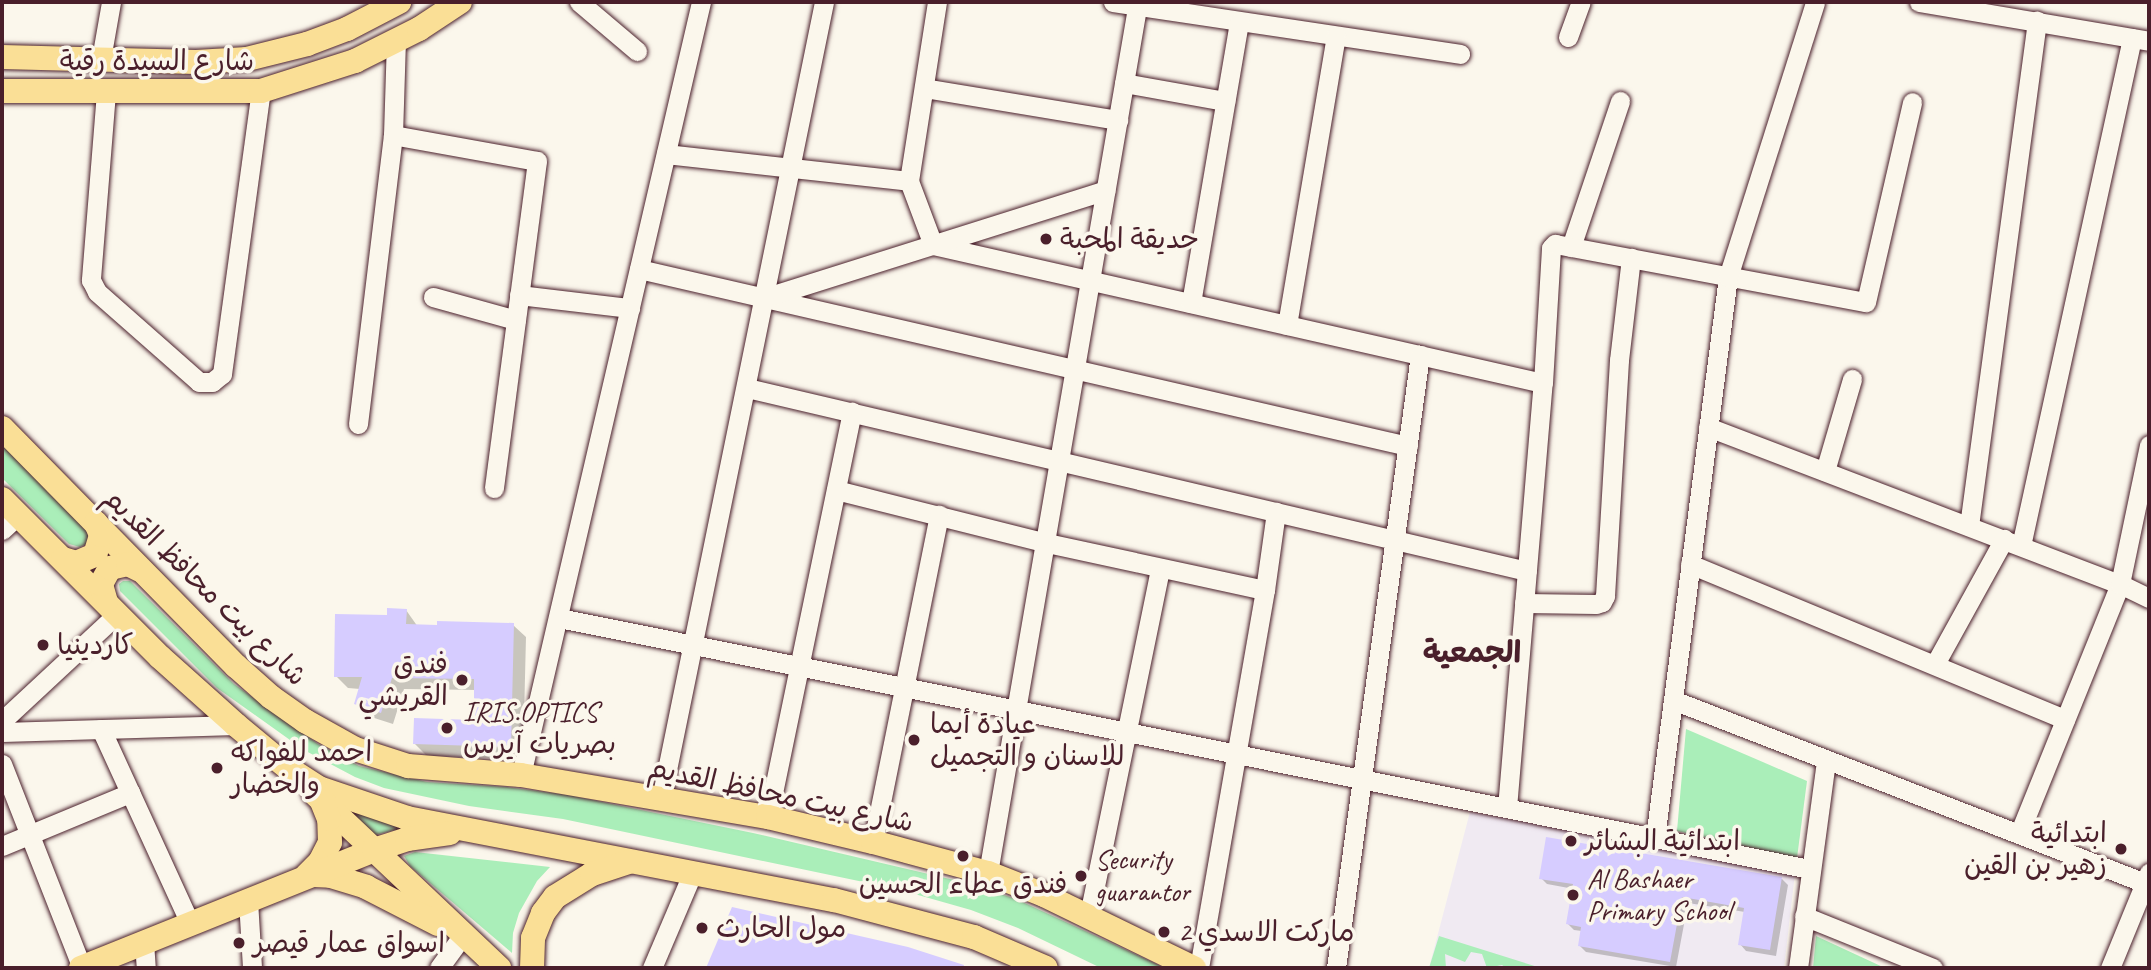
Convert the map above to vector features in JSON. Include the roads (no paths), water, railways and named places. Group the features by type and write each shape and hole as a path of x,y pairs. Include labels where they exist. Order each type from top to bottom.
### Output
{"main road":[{"name":"شارع السيدة رقية","path":"2,57 196,62 277,53 347,29 399,2"},
{"name":"شارع السيدة رقية","path":"2,91 261,91 322,74 396,42 460,2"},
{"name":"شارع بيت محافظ القديم","path":"2,428 140,570 271,697 332,737 376,757 408,766 521,775 768,817 873,842 989,873 1089,915 1194,968"},
{"path":"7,514 63,559 236,726 288,768 491,960"},
{"path":"63,559 76,563 94,555 101,535 96,523"},
{"path":"112,608 101,584 110,568 122,564 140,570"},
{"path":"288,768 319,788 375,809 489,834 834,901 974,937 1046,968"},
{"path":"303,877 320,862 330,842 329,819 320,798"},
{"path":"81,968 374,850 427,836 489,834"},
{"path":"531,968 533,938 543,914 555,897 570,886 612,866 643,862"},
{"path":"303,877 331,876 366,887 415,910 491,960"}],"street":[{"path":"101,59 111,2"},
{"path":"579,2 637,51"},
{"path":"521,775 701,2"},
{"path":"661,799 766,298 824,2"},
{"path":"933,245 909,181 937,2"},
{"path":"1113,2 1460,54"},
{"path":"1568,37 1581,2"},
{"path":"1655,838 1728,277 1815,2"},
{"path":"1919,2 2141,40 2013,543 1935,664"},
{"path":"989,873 1138,5"},
{"path":"1969,526 2037,21"},
{"path":"1191,303 1239,22"},
{"path":"1287,325 1336,36"},
{"path":"358,425 393,135 396,42"},
{"path":"1125,83 1226,101"},
{"path":"923,88 1118,120"},
{"path":"106,92 91,280 97,292 199,382 212,382 222,374 261,91"},
{"path":"1571,247 1620,101"},
{"path":"1507,808 1543,383 1551,247 1555,244 1866,302 1912,102"},
{"path":"393,135 537,161 494,488"},
{"path":"666,154 909,181"},
{"path":"766,298 1106,190"},
{"path":"933,245 1543,383"},
{"path":"1524,603 1596,604 1602,603 1605,596 1619,360 1631,258"},
{"path":"639,269 1408,446"},
{"path":"519,295 631,307"},
{"path":"433,297 516,320"},
{"path":"1336,968 1420,355"},
{"path":"1825,471 1852,379"},
{"path":"747,388 1527,571"},
{"path":"768,817 852,412"},
{"path":"1708,427 2120,584 2149,598"},
{"path":"2019,834 2120,584 2149,445"},
{"path":"836,490 1047,542 1265,590"},
{"path":"1199,968 1238,754 1276,512"},
{"path":"873,842 939,515"},
{"path":"1690,564 2066,719"},
{"path":"1089,915 1160,568"},
{"path":"2,721 112,608"},
{"path":"559,618 1810,869"},
{"path":"1673,701 2019,834 2147,878 2110,968"},
{"path":"2,732 236,726"},
{"path":"101,729 190,923"},
{"path":"1798,968 1826,760"},
{"path":"2,764 81,968"},
{"path":"2,846 130,793"},
{"path":"652,968 692,872"},
{"path":"248,900 252,968"},
{"path":"1804,916 1933,968"},
{"path":"439,968 461,938"},
{"path":"145,942 146,968"}],"place":[{"name":"حديقة المحبة","path":"1046,239"},
{"name":"كاردينيا","path":"43,645"},
{"name":"فندق القريشي","path":"462,680"},
{"name":"IRIS.OPTICS بصريات آيرس","path":"447,728"},
{"name":"عيادة أيما للاسنان و التجميل","path":"914,740"},
{"name":"احمد للفواكه والخضار","path":"217,768"},
{"name":"ابتدائية البشائر","path":"1571,841"},
{"name":"ابتدائية زهير بن القين","path":"2121,849"},
{"name":"فندق عطاء الحسين","path":"963,856"},
{"name":"Security guarantor","path":"1081,876"},
{"name":"Al Bashaer Primary School","path":"1573,895"},
{"name":"مول الحارث","path":"702,928"},
{"name":"ماركت الاسدي 2","path":"1164,932"},
{"name":"اسواق عمار قيصر","path":"239,943"}],"district":[{"name":"الجمعية","path":"1472,652"}]}
